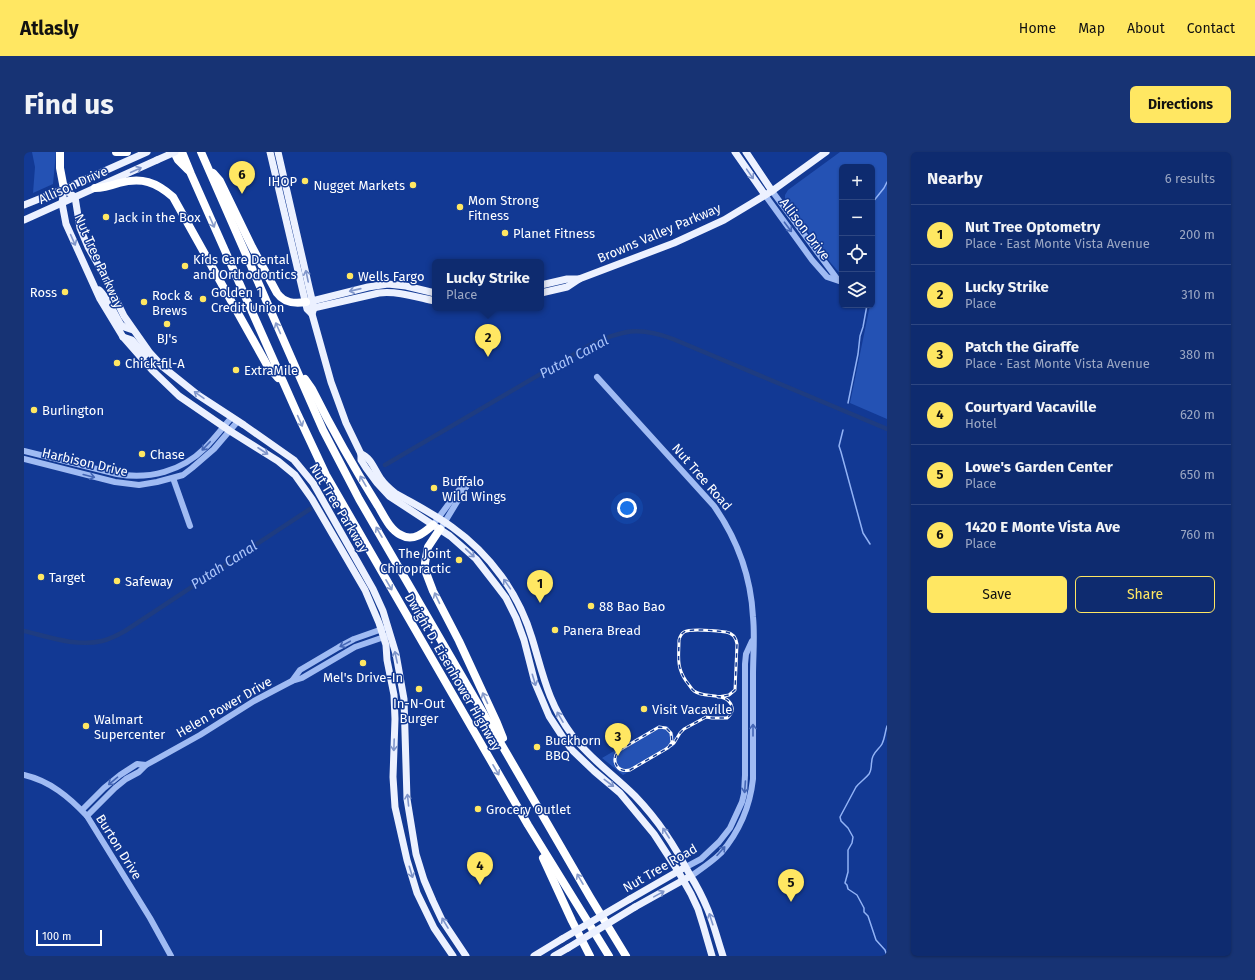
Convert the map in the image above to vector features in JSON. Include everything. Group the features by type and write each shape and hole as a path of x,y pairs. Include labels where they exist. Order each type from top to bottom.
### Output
{"highway":[{"path":"60,152 60,168 64,189"},
{"path":"116,152 127,152"},
{"path":"175,152 178,160 191,174"},
{"name":"Dwight D. Eisenhower Highway","path":"182,152 284,386 309,441 340,500 528,825 608,956"},
{"name":"Dwight D. Eisenhower Highway","path":"200,152 294,364 352,487 626,956"},
{"path":"206,165 220,181 252,247 277,293 285,301 299,303 310,307"},
{"path":"95,188 105,188 127,181 140,181 162,187 173,197 267,365 284,386"},
{"path":"294,364 312,389 366,487 396,532 401,536 408,538 414,537 439,523"},
{"path":"439,523 428,547 425,570 433,591 497,723 511,760"},
{"path":"528,825 572,921 590,956"},
{"path":"600,913 630,956"}],"main road":[{"name":"Allison Drive","path":"24,205 147,152"},
{"name":"Allison Drive","path":"24,220 175,152"},
{"path":"270,152 285,216 310,307 338,401 346,423 361,454 361,460 377,484 394,500 463,535 492,564 515,596 527,623 541,672 559,715 572,736 593,759 626,787 662,827 676,847 709,911 723,956"},
{"path":"278,152 301,249 310,307"},
{"name":"Allison Drive","path":"735,152 765,195"},
{"name":"Allison Drive","path":"746,152 772,191"},
{"name":"Browns Valley Parkway","path":"544,292 567,288 579,279 674,243 724,220 772,191 826,152"},
{"path":"278,188 284,196 288,212 293,215"},
{"name":"Nut Tree Parkway","path":"385,628 365,590 302,484 278,461 230,431 179,396 152,370 123,337 95,288 66,224 62,203 64,189 75,197 80,228 88,248 104,275 124,316 150,353 163,367 198,395 294,460 313,483 373,589 385,628 387,636 396,654 404,699 408,799 416,854 432,901 445,925 466,956"},
{"path":"285,216 290,219 295,241 301,249"},
{"name":"Browns Valley Parkway","path":"544,284 567,279 579,279"},
{"path":"544,289 554,286 556,282"},
{"path":"310,307 368,287 388,284 406,286 432,293"},
{"path":"95,288 101,291 121,325 133,330"},
{"path":"413,296 416,292 432,294"},
{"path":"310,307 379,293 396,293 432,300"},
{"path":"123,337 132,340 154,365 163,367"},
{"path":"439,523 450,536 476,559 504,595 516,618 539,694 556,728 581,759 617,790 644,820 684,880 698,909 712,956"},
{"path":"504,595 511,599 522,622 527,623"},
{"path":"520,630 525,631 527,634 536,667 541,672"},
{"name":"Nut Tree Parkway","path":"387,636 387,660 394,695 395,719 393,777 395,807 407,860 417,893 434,928 453,956"},
{"name":"Nut Tree Road","path":"534,956 686,867"},
{"name":"Nut Tree Road","path":"554,956 635,907 691,876"}],"street":[{"name":"Allison Drive","path":"765,195 812,260 827,276 839,281 772,191"},
{"name":"Nut Tree Road","path":"597,377 714,506 724,520 733,537 746,572 752,605 754,628 752,791 741,822 732,838 716,858 691,876"},
{"name":"Harbison Drive","path":"24,451 117,474 150,476 164,472 188,461 206,446 232,417"},
{"name":"Harbison Drive","path":"24,459 119,483 139,485 157,482 182,474 201,461 214,449 238,421"},
{"path":"173,478 190,526"},
{"path":"466,487 439,523 459,490 466,487"},
{"name":"Helen Power Drive","path":"292,681 300,670 339,647 354,639 385,628"},
{"name":"Helen Power Drive","path":"87,816 115,788 126,779 139,772 146,765 200,735 254,701 292,681 302,678 355,646 387,636"},
{"name":"Nut Tree Road","path":"686,867 701,859 719,842 730,828 742,802 745,775 745,664 746,654 753,638"},
{"path":"745,664 753,664"},
{"name":"Helen Power Drive","path":"82,810 104,788 120,775 138,764 146,765"},
{"name":"Burton Drive","path":"24,775 50,785 76,804 87,816 150,918 171,956"}],"shaded area":[{"path":"32,152 56,152 53,184 33,193 35,167"},
{"path":"840,152 887,152 887,419 850,403 869,308 875,308 875,164 839,164 839,272 785,200 785,195 788,190"},
{"path":"659,725 664,727 668,726 676,739 672,744 674,746 623,775 602,758"}],"waterway":[{"path":"874,200 887,182"},
{"path":"848,403 866,308"},
{"name":"Putah Canal","path":"385,465 590,345 621,333 640,331 650,332 673,339 887,429"},
{"path":"843,430 839,446 863,533 870,544"},
{"name":"Putah Canal","path":"24,631 82,643 92,643 111,638 125,631 310,509"},
{"path":"887,726 884,740 872,758 870,772 856,787 840,817 841,821 848,828 853,837 852,843 848,850 848,872 845,883 848,889 857,895 864,908 864,912 868,916 876,940 885,950 887,956"}],"railway":[{"path":"668,748 672,742 671,733 666,728 659,727 618,751 615,762 616,765 622,770 630,770 666,749 674,743 684,729 706,717 727,718 731,715 732,710 730,702 726,699 698,693 693,690 686,681 679,666 679,640 684,632 698,630 726,632 735,637 737,644 735,690 729,695 718,697"}],"place":[{"name":"IHOP","path":"305,181"},
{"name":"Nugget Markets","path":"413,185"},
{"name":"1420 E Monte Vista Ave","path":"242,194"},
{"name":"Mom Strong Fitness","path":"460,207"},
{"name":"Jack in the Box","path":"106,217"},
{"name":"Planet Fitness","path":"505,233"},
{"name":"Kids Care Dental and Orthodontics","path":"185,266"},
{"name":"Wells Fargo","path":"350,276"},
{"name":"Ross","path":"65,292"},
{"name":"Golden 1 Credit Union","path":"203,299"},
{"name":"Rock & Brews","path":"144,302"},
{"name":"BJ's","path":"167,324"},
{"name":"Lucky Strike","path":"488,357"},
{"name":"Chick-fil-A","path":"117,363"},
{"name":"ExtraMile","path":"236,370"},
{"name":"Burlington","path":"34,410"},
{"name":"Chase","path":"142,454"},
{"name":"Buffalo Wild Wings","path":"434,488"},
{"name":"The Joint Chiropractic","path":"459,560"},
{"name":"Target","path":"41,577"},
{"name":"Safeway","path":"117,581"},
{"name":"Nut Tree Optometry","path":"540,603"},
{"name":"88 Bao Bao","path":"591,606"},
{"name":"Panera Bread","path":"555,630"},
{"name":"Mel's Drive-In","path":"363,663"},
{"name":"In-N-Out Burger","path":"419,689"},
{"name":"Visit Vacaville","path":"644,709"},
{"name":"Walmart Supercenter","path":"86,726"},
{"name":"Buckhorn BBQ","path":"537,747"},
{"name":"Patch the Giraffe","path":"618,756"},
{"name":"Grocery Outlet","path":"478,809"},
{"name":"Courtyard Vacaville","path":"480,885"},
{"name":"Lowe's Garden Center","path":"791,902"}]}
